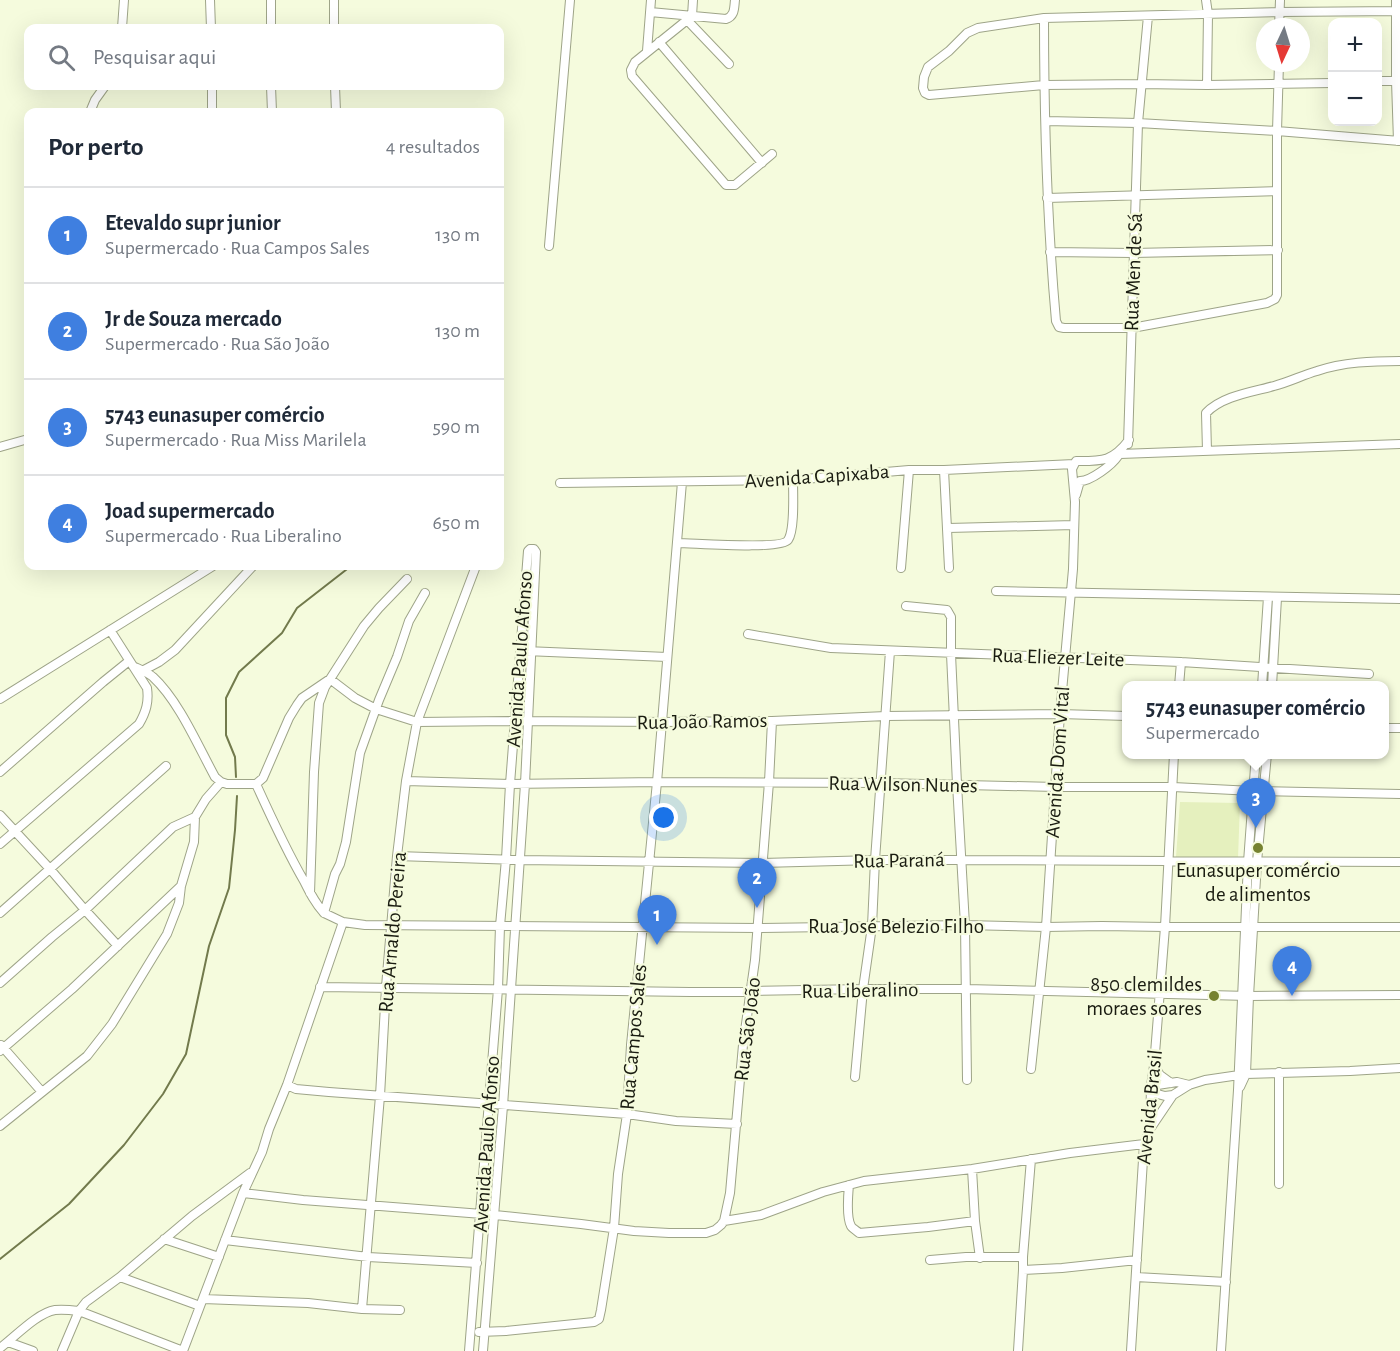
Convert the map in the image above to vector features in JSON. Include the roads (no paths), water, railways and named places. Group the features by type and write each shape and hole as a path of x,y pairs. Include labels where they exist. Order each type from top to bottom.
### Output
{"street":[{"path":"122,24 124,0"},
{"path":"210,0 211,24"},
{"path":"271,0 271,24"},
{"path":"334,0 334,24"},
{"path":"549,246 570,0"},
{"path":"647,51 651,0"},
{"path":"693,0 689,18 635,62 632,67 632,76 726,185 735,185 772,154"},
{"path":"650,12 689,18 722,19 729,18 734,11 735,0"},
{"path":"1206,0 1208,14 1207,85"},
{"path":"1279,18 1280,0"},
{"path":"1046,121 1138,123 1399,141 1396,0"},
{"path":"1328,83 1044,85 929,96 923,88 928,67 968,33 978,28 1044,18 1398,11"},
{"name":"Rua Men de Sá","path":"1129,441 1138,123 1148,16"},
{"path":"689,18 729,64"},
{"path":"1044,18 1047,198 1056,321 1059,327 1132,328 1267,303 1275,299 1278,250 1279,72"},
{"path":"659,42 762,163"},
{"path":"1382,81 1398,81"},
{"path":"92,108 102,90"},
{"path":"212,90 212,108"},
{"path":"272,90 272,108"},
{"path":"335,90 336,108"},
{"path":"1047,198 1277,191"},
{"path":"1050,252 1278,250"},
{"path":"1207,451 1206,413 1212,407 1232,398 1342,365 1400,361"},
{"path":"0,447 24,440"},
{"path":"1075,502 1080,481 1086,481 1107,468 1127,447 1129,441"},
{"name":"Avenida Capixaba","path":"560,483 793,480 909,470 1105,460 1112,457 1129,441"},
{"path":"1120,454 1400,444"},
{"name":"Avenida Dom Vital","path":"1031,1070 1046,927 1060,714 1071,593 1075,502 1072,469 1077,462"},
{"path":"901,568 909,470"},
{"path":"944,470 949,568"},
{"path":"678,543 723,545 784,543 789,539 792,530 793,480"},
{"name":"Rua Campos Sales","path":"470,1332 594,1322 599,1319 606,1287 627,1114 663,722 682,482"},
{"path":"948,528 1074,525"},
{"name":"Avenida Paulo Afonso","path":"469,1351 498,990 500,926 519,651 528,551 534,549 536,552 525,784 495,1215 483,1351"},
{"path":"0,699 207,570"},
{"path":"142,671 175,650 249,570"},
{"name":"Rua Arnaldo Pereira","path":"362,1309 368,1257 391,925 406,781 417,723 474,570"},
{"path":"310,893 319,703 325,687 364,626 407,579"},
{"path":"996,591 1400,599"},
{"path":"324,913 346,842 360,753 409,621 425,593"},
{"path":"1262,681 1273,597"},
{"path":"1272,681 1273,597"},
{"path":"906,606 947,610 951,617 965,925 967,1080"},
{"path":"0,844 139,724 148,699 147,688 110,630"},
{"name":"Rua Eliezer Leite","path":"748,634 831,648 1181,662 1370,674"},
{"path":"519,651 667,657"},
{"path":"855,1077 863,989 872,926 874,860 890,651"},
{"path":"1179,681 1181,662"},
{"path":"131,663 151,675 164,688 214,777 227,784 256,784 263,778 297,705 302,698 330,679"},
{"path":"0,772 103,682 131,663"},
{"name":"Rua João Ramos","path":"330,679 376,709 417,723 772,721 886,716 1060,714 1122,716"},
{"name":"Rua São João","path":"724,1221 730,1193 743,1045 758,928 770,782 772,721"},
{"name":"Avenida Brasil","path":"1131,1351 1144,1144 1150,1129 1150,1089 1154,1066 1165,927 1174,759"},
{"path":"1221,1351 1238,1090 1242,1074 1256,759"},
{"path":"1252,862 1264,791 1267,759"},
{"path":"0,913 166,766"},
{"name":"Rua Wilson Nunes","path":"406,781 510,784 881,783 1173,787 1400,794"},
{"path":"0,1126 87,1056 112,1024 167,934 179,903 181,886 194,842 195,817 206,799 221,782"},
{"path":"256,784 280,837 314,901 324,913"},
{"path":"0,815 118,946"},
{"path":"0,983 85,910 173,826 195,817"},
{"name":"Rua Paraná","path":"397,856 762,863 874,860 1400,862"},
{"path":"42,1092 1,1048 37,1020 181,886"},
{"name":"Rua José Belezio Filho","path":"324,913 343,922 365,925 758,928 965,925 1400,927"},
{"path":"0,1348 37,1318 52,1310 79,1311 183,1351 287,1085 343,922"},
{"name":"Rua Liberalino","path":"320,987 751,992 966,989 1160,995 1400,995"},
{"path":"1154,1066 1160,1075 1171,1083"},
{"path":"1150,1129 1173,1095 1189,1085 1205,1080 1242,1074 1400,1068"},
{"path":"1279,1072 1279,1184"},
{"path":"1150,1089 1177,1082 1189,1085"},
{"path":"287,1085 297,1089 627,1114 676,1121 737,1125"},
{"path":"1150,1089 1165,1096 1173,1095"},
{"path":"243,1193 495,1215 634,1231 692,1234 706,1233 715,1230 724,1221 761,1215 823,1192 864,1181 972,1169 1144,1144"},
{"path":"1018,1351 1031,1159"},
{"path":"972,1169 980,1258"},
{"path":"62,1351 79,1311 86,1302 120,1277 192,1216 252,1171"},
{"path":"849,1185 850,1226 859,1233 975,1221"},
{"path":"164,1239 219,1257"},
{"path":"225,1240 368,1257 477,1263"},
{"path":"930,1260 966,1257 1023,1257"},
{"path":"1023,1270 1137,1260"},
{"path":"120,1277 201,1302 308,1303 362,1309 400,1310"},
{"path":"1136,1277 1226,1282"},
{"path":"8,1342 33,1351"}],"waterway":[{"path":"236,777 235,757 226,735 226,698 239,672 282,633 297,608 346,570"},
{"path":"0,1259 69,1204 124,1145 163,1094 186,1054 209,946 229,888 237,796"}],"place":[{"name":"5743 eunasuper comércio","path":"1256,828"},
{"name":"Eunasuper comércio de alimentos","path":"1258,848"},
{"name":"Jr de Souza mercado","path":"757,908"},
{"name":"Etevaldo supr junior","path":"657,945"},
{"name":"850 clemildes moraes soares","path":"1214,996"},
{"name":"Joad supermercado","path":"1292,996"}]}
